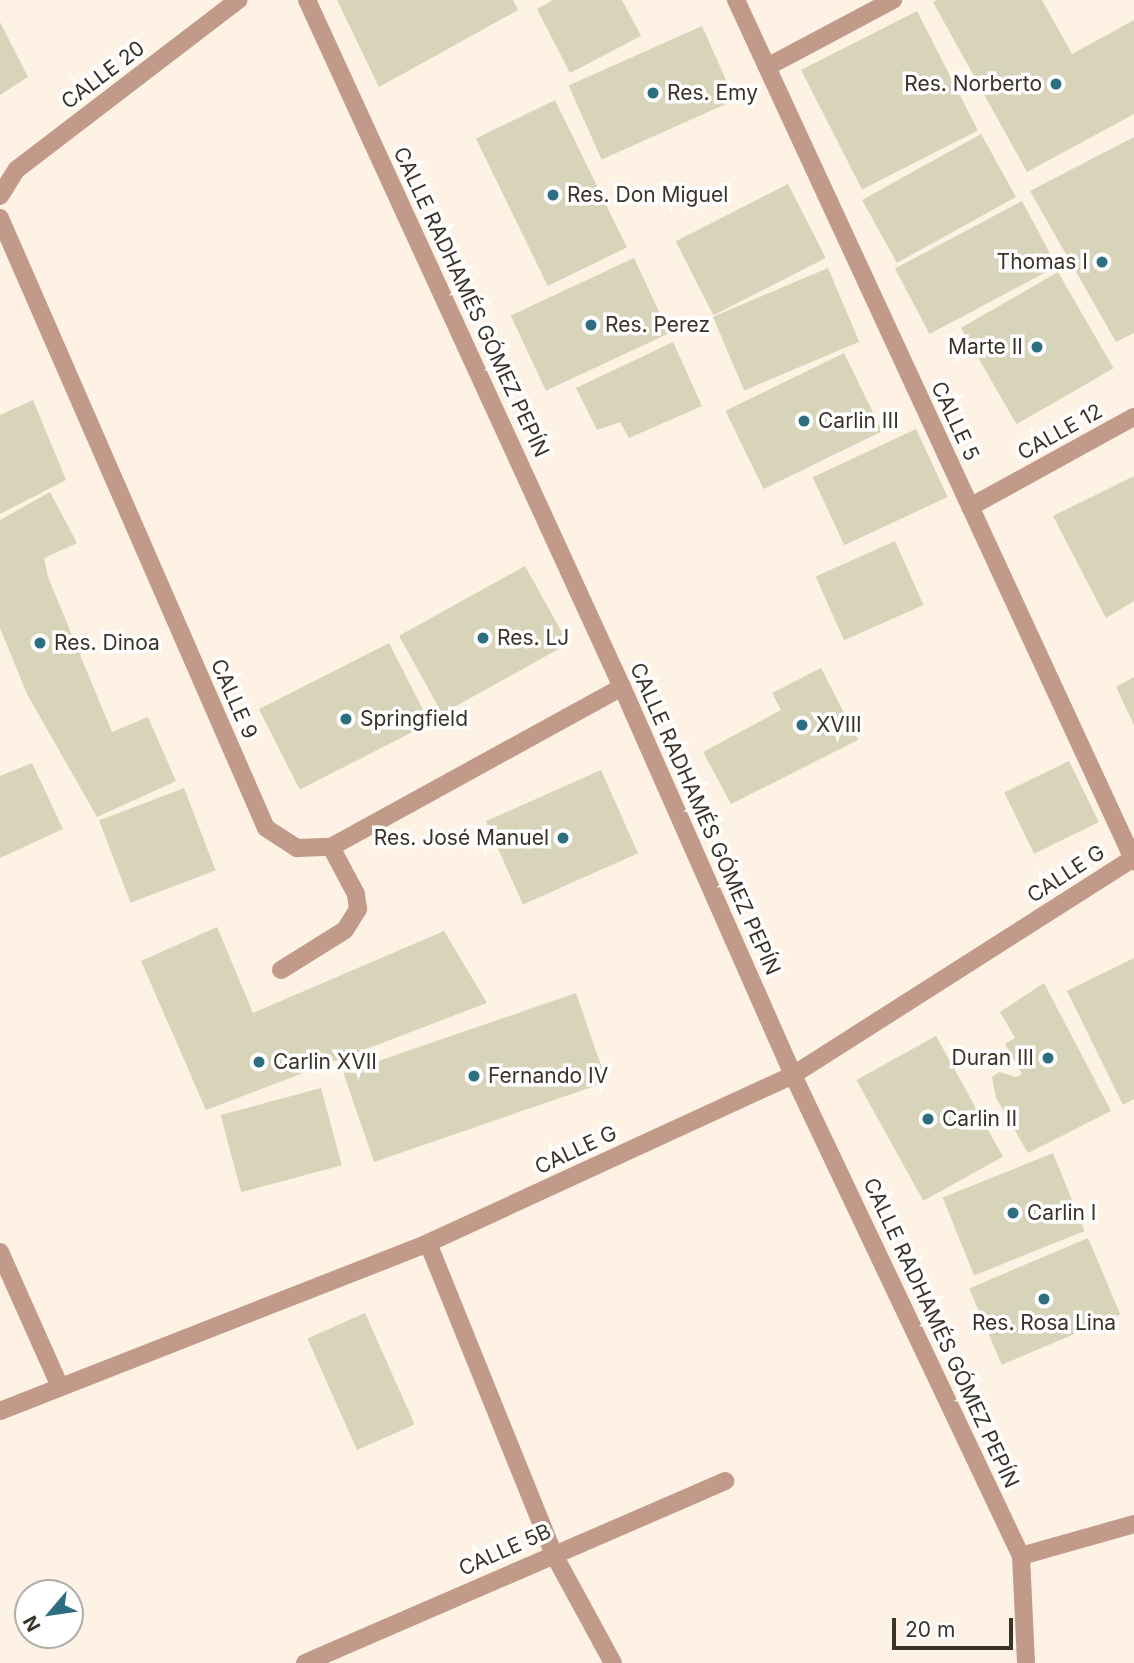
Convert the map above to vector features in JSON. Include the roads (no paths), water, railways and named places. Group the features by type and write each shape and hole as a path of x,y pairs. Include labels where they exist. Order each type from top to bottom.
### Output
{"street":[{"name":"CALLE 20","path":"1,193 16,170 238,0"},
{"name":"CALLE RADHAMÉS GÓMEZ PEPÍN","path":"307,0 622,687 793,1075 1021,1556 1026,1663"},
{"name":"CALLE 5","path":"736,0 1134,859"},
{"path":"767,68 893,0"},
{"name":"CALLE 9","path":"0,218 266,828 297,848 331,848 622,687"},
{"name":"CALLE 12","path":"970,507 1134,417"},
{"path":"281,970 345,930 358,909 356,894 331,848"},
{"name":"CALLE G","path":"0,1411 428,1242 793,1075 1134,859"},
{"path":"428,1242 553,1553 613,1663"},
{"path":"0,1252 60,1387"},
{"name":"CALLE 5B","path":"310,1662 553,1553 725,1481"},
{"path":"1021,1556 1134,1524"}],"place":[{"name":"Res. Norberto","path":"1056,84"},
{"name":"Res. Emy","path":"653,93"},
{"name":"Res. Don Miguel","path":"553,195"},
{"name":"Thomas I","path":"1102,262"},
{"name":"Res. Perez","path":"591,325"},
{"name":"Marte II","path":"1037,347"},
{"name":"Carlin III","path":"804,421"},
{"name":"Res. LJ","path":"483,638"},
{"name":"Res. Dinoa","path":"40,643"},
{"name":"Springfield","path":"346,719"},
{"name":"XVIII","path":"802,725"},
{"name":"Res. José Manuel","path":"563,838"},
{"name":"Duran III","path":"1048,1058"},
{"name":"Carlin XVII","path":"259,1062"},
{"name":"Fernando IV","path":"474,1076"},
{"name":"Carlin II","path":"928,1119"},
{"name":"Carlin I","path":"1013,1213"},
{"name":"Res. Rosa Lina","path":"1044,1299"}]}
